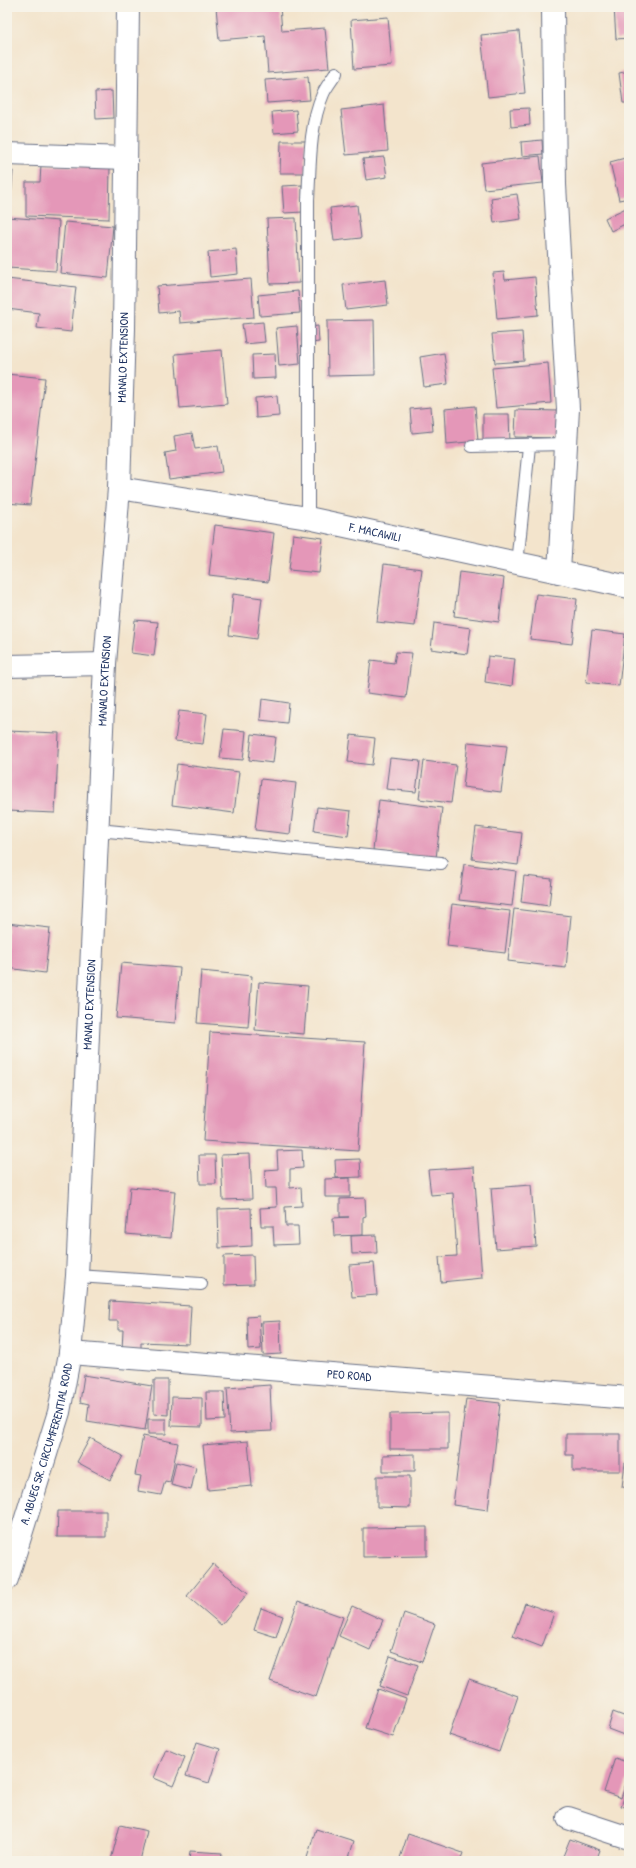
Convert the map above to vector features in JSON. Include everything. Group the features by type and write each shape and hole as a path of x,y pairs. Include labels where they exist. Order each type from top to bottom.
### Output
{"street":[{"name":"MANALO EXTENSION","path":"70,1353 77,1276 105,664 119,488 128,7"},
{"path":"553,7 555,185 568,409 559,572"},
{"path":"7,154 126,158"},
{"name":"F. MACAWILI","path":"119,488 308,518 629,587"},
{"path":"7,666 105,664"},
{"name":"PEO ROAD","path":"70,1353 629,1398"},
{"name":"A. ABUEG SR. CIRCUMFERENTIAL ROAD","path":"7,1579 59,1412 70,1353"},
{"path":"568,1818 629,1838"}],"lane":[{"path":"308,518 308,200 310,165 316,115 324,93 336,73"},
{"path":"472,446 567,444"},
{"path":"518,564 528,446"},
{"path":"98,830 441,863"},
{"path":"77,1276 201,1284"}],"building":[{"path":"216,7 280,7 282,31 325,28 329,68 268,73 265,36 219,40"},
{"path":"614,7 629,7 629,38 616,39"},
{"path":"388,17 392,66 354,69 351,20"},
{"path":"519,31 525,93 488,97 481,35"},
{"path":"629,71 629,103 623,103 619,73"},
{"path":"308,77 310,100 267,103 265,80"},
{"path":"112,91 113,118 96,119 95,92"},
{"path":"384,105 388,151 346,155 341,110"},
{"path":"529,108 530,125 511,127 510,109"},
{"path":"296,110 298,131 274,133 272,112"},
{"path":"542,140 543,154 522,156 521,142"},
{"path":"281,141 306,141 306,173 280,173"},
{"path":"540,156 543,183 484,189 481,163"},
{"path":"384,157 387,177 366,180 363,159"},
{"path":"629,157 629,198 619,200 610,162"},
{"path":"41,165 110,167 109,219 26,216 26,182 40,182"},
{"path":"7,171 13,171 10,213 7,212"},
{"path":"302,185 303,212 284,213 282,186"},
{"path":"517,194 521,219 494,223 491,198"},
{"path":"357,205 361,238 334,241 330,208"},
{"path":"628,207 629,222 611,231 605,218"},
{"path":"7,217 59,221 56,271 7,268"},
{"path":"296,218 299,283 270,284 267,219"},
{"path":"65,222 113,226 108,278 60,273"},
{"path":"236,249 238,274 210,277 208,252"},
{"path":"504,272 505,280 535,277 538,315 497,319 493,273"},
{"path":"7,279 76,287 71,332 37,328 39,313 7,309"},
{"path":"251,279 254,317 180,323 179,311 159,313 157,286"},
{"path":"385,280 388,305 346,310 343,285"},
{"path":"298,291 300,313 260,316 258,295"},
{"path":"374,320 375,375 328,376 327,321"},
{"path":"263,322 265,342 245,344 242,324"},
{"path":"297,326 300,364 279,366 276,328"},
{"path":"318,326 319,342 311,343 310,327"},
{"path":"522,332 524,361 495,363 492,334"},
{"path":"222,350 227,404 180,408 175,354"},
{"path":"444,353 448,384 424,387 420,357"},
{"path":"275,354 276,378 253,379 252,355"},
{"path":"548,363 551,403 496,408 492,368"},
{"path":"7,374 45,378 30,505 7,503"},
{"path":"277,396 279,416 256,418 255,398"},
{"path":"475,406 478,441 447,444 445,409"},
{"path":"431,407 433,431 412,433 410,409"},
{"path":"516,410 558,411 558,438 515,437"},
{"path":"483,414 509,414 510,443 483,443"},
{"path":"192,433 195,449 218,446 222,472 169,479 165,453 176,451 174,436"},
{"path":"215,525 274,533 268,582 209,575"},
{"path":"293,534 323,538 319,573 289,570"},
{"path":"384,564 422,569 415,626 377,622"},
{"path":"459,572 504,578 499,622 454,616"},
{"path":"233,594 262,598 257,639 229,635"},
{"path":"536,594 577,599 572,644 530,639"},
{"path":"135,620 158,622 154,656 131,653"},
{"path":"434,623 471,628 467,654 431,649"},
{"path":"592,630 625,634 619,686 586,682"},
{"path":"396,652 412,653 406,698 367,693 371,660 394,663"},
{"path":"488,656 515,659 512,686 485,682"},
{"path":"262,699 289,703 287,723 260,720"},
{"path":"179,711 207,714 203,744 175,741"},
{"path":"224,729 246,731 243,760 220,758"},
{"path":"7,731 59,733 55,813 7,811"},
{"path":"252,734 276,737 273,763 249,760"},
{"path":"351,735 375,738 372,765 348,762"},
{"path":"468,742 507,746 501,792 463,787"},
{"path":"390,758 420,761 416,792 386,789"},
{"path":"424,761 456,765 451,803 419,799"},
{"path":"177,764 239,772 234,813 172,805"},
{"path":"261,779 296,783 290,834 255,830"},
{"path":"379,800 442,808 436,858 373,850"},
{"path":"317,807 351,811 348,836 314,831"},
{"path":"476,827 522,833 518,865 472,859"},
{"path":"464,864 516,871 512,906 459,900"},
{"path":"524,876 552,879 549,906 521,902"},
{"path":"452,904 510,911 505,953 447,946"},
{"path":"514,909 571,916 566,968 508,961"},
{"path":"7,923 50,928 45,973 7,968"},
{"path":"121,963 180,968 175,1023 116,1018"},
{"path":"201,971 252,976 248,1027 197,1023"},
{"path":"259,982 308,986 304,1034 255,1030"},
{"path":"210,1032 365,1042 358,1151 203,1141"},
{"path":"302,1150 303,1168 290,1169 290,1188 301,1187 302,1206 285,1207 286,1226 298,1226 299,1244 274,1245 273,1226 261,1226 260,1208 277,1207 276,1188 266,1188 265,1170 278,1169 277,1151"},
{"path":"250,1154 252,1199 223,1200 221,1155"},
{"path":"199,1155 215,1155 216,1184 200,1184"},
{"path":"360,1159 361,1177 336,1178 335,1160"},
{"path":"474,1167 482,1278 441,1282 439,1257 457,1256 453,1193 431,1195 428,1170"},
{"path":"350,1178 350,1197 325,1197 325,1179"},
{"path":"531,1185 536,1246 496,1249 491,1188"},
{"path":"130,1187 175,1191 171,1238 126,1234"},
{"path":"365,1198 366,1216 363,1217 363,1235 334,1236 333,1218 349,1217 340,1217 340,1199"},
{"path":"251,1208 252,1246 219,1248 218,1209"},
{"path":"376,1235 377,1253 352,1254 351,1236"},
{"path":"253,1255 254,1284 224,1285 224,1256"},
{"path":"374,1263 377,1295 352,1297 349,1265"},
{"path":"110,1301 191,1306 189,1344 141,1342 141,1351 122,1350 123,1330 118,1330 118,1321 109,1321"},
{"path":"259,1316 261,1349 248,1350 247,1317"},
{"path":"280,1321 281,1354 263,1355 262,1322"},
{"path":"84,1375 152,1386 145,1430 87,1421 89,1404 80,1402"},
{"path":"154,1380 168,1380 168,1415 154,1414"},
{"path":"270,1385 272,1431 230,1433 227,1388"},
{"path":"206,1392 224,1392 225,1420 207,1421"},
{"path":"172,1397 202,1398 202,1427 171,1426"},
{"path":"466,1399 500,1403 488,1510 453,1505"},
{"path":"448,1413 448,1449 390,1449 390,1414"},
{"path":"148,1419 166,1419 166,1434 148,1434"},
{"path":"566,1434 620,1434 620,1471 573,1471 573,1455 566,1455"},
{"path":"143,1436 178,1443 170,1482 165,1481 161,1495 138,1491 141,1476 135,1475"},
{"path":"90,1438 123,1456 110,1480 77,1462"},
{"path":"248,1441 252,1486 208,1490 203,1445"},
{"path":"415,1454 415,1471 383,1471 383,1455"},
{"path":"176,1462 196,1467 191,1490 171,1485"},
{"path":"625,1463 629,1464 629,1488 622,1487"},
{"path":"377,1476 410,1476 410,1508 377,1507"},
{"path":"58,1511 106,1511 106,1537 57,1537"},
{"path":"427,1527 427,1556 363,1557 363,1528"},
{"path":"213,1564 248,1593 221,1625 187,1596"},
{"path":"298,1601 343,1617 316,1697 270,1681"},
{"path":"525,1603 554,1613 542,1647 513,1636"},
{"path":"352,1606 383,1620 370,1650 339,1636"},
{"path":"261,1608 283,1616 276,1637 254,1630"},
{"path":"404,1613 435,1624 422,1662 391,1651"},
{"path":"390,1656 418,1665 407,1696 380,1686"},
{"path":"469,1679 518,1696 499,1752 449,1735"},
{"path":"378,1689 406,1699 393,1737 365,1728"},
{"path":"613,1712 629,1718 629,1737 608,1729"},
{"path":"197,1742 220,1749 209,1783 186,1776"},
{"path":"166,1749 185,1757 173,1786 154,1778"},
{"path":"615,1758 629,1763 629,1775 621,1798 604,1792"},
{"path":"629,1785 629,1808 621,1806"},
{"path":"120,1825 147,1831 140,1861 111,1860"},
{"path":"316,1829 354,1841 348,1861 306,1861"},
{"path":"408,1834 463,1853 460,1861 399,1861"},
{"path":"570,1839 600,1850 596,1861 561,1861"},
{"path":"190,1851 222,1853 221,1861 189,1861"}]}
